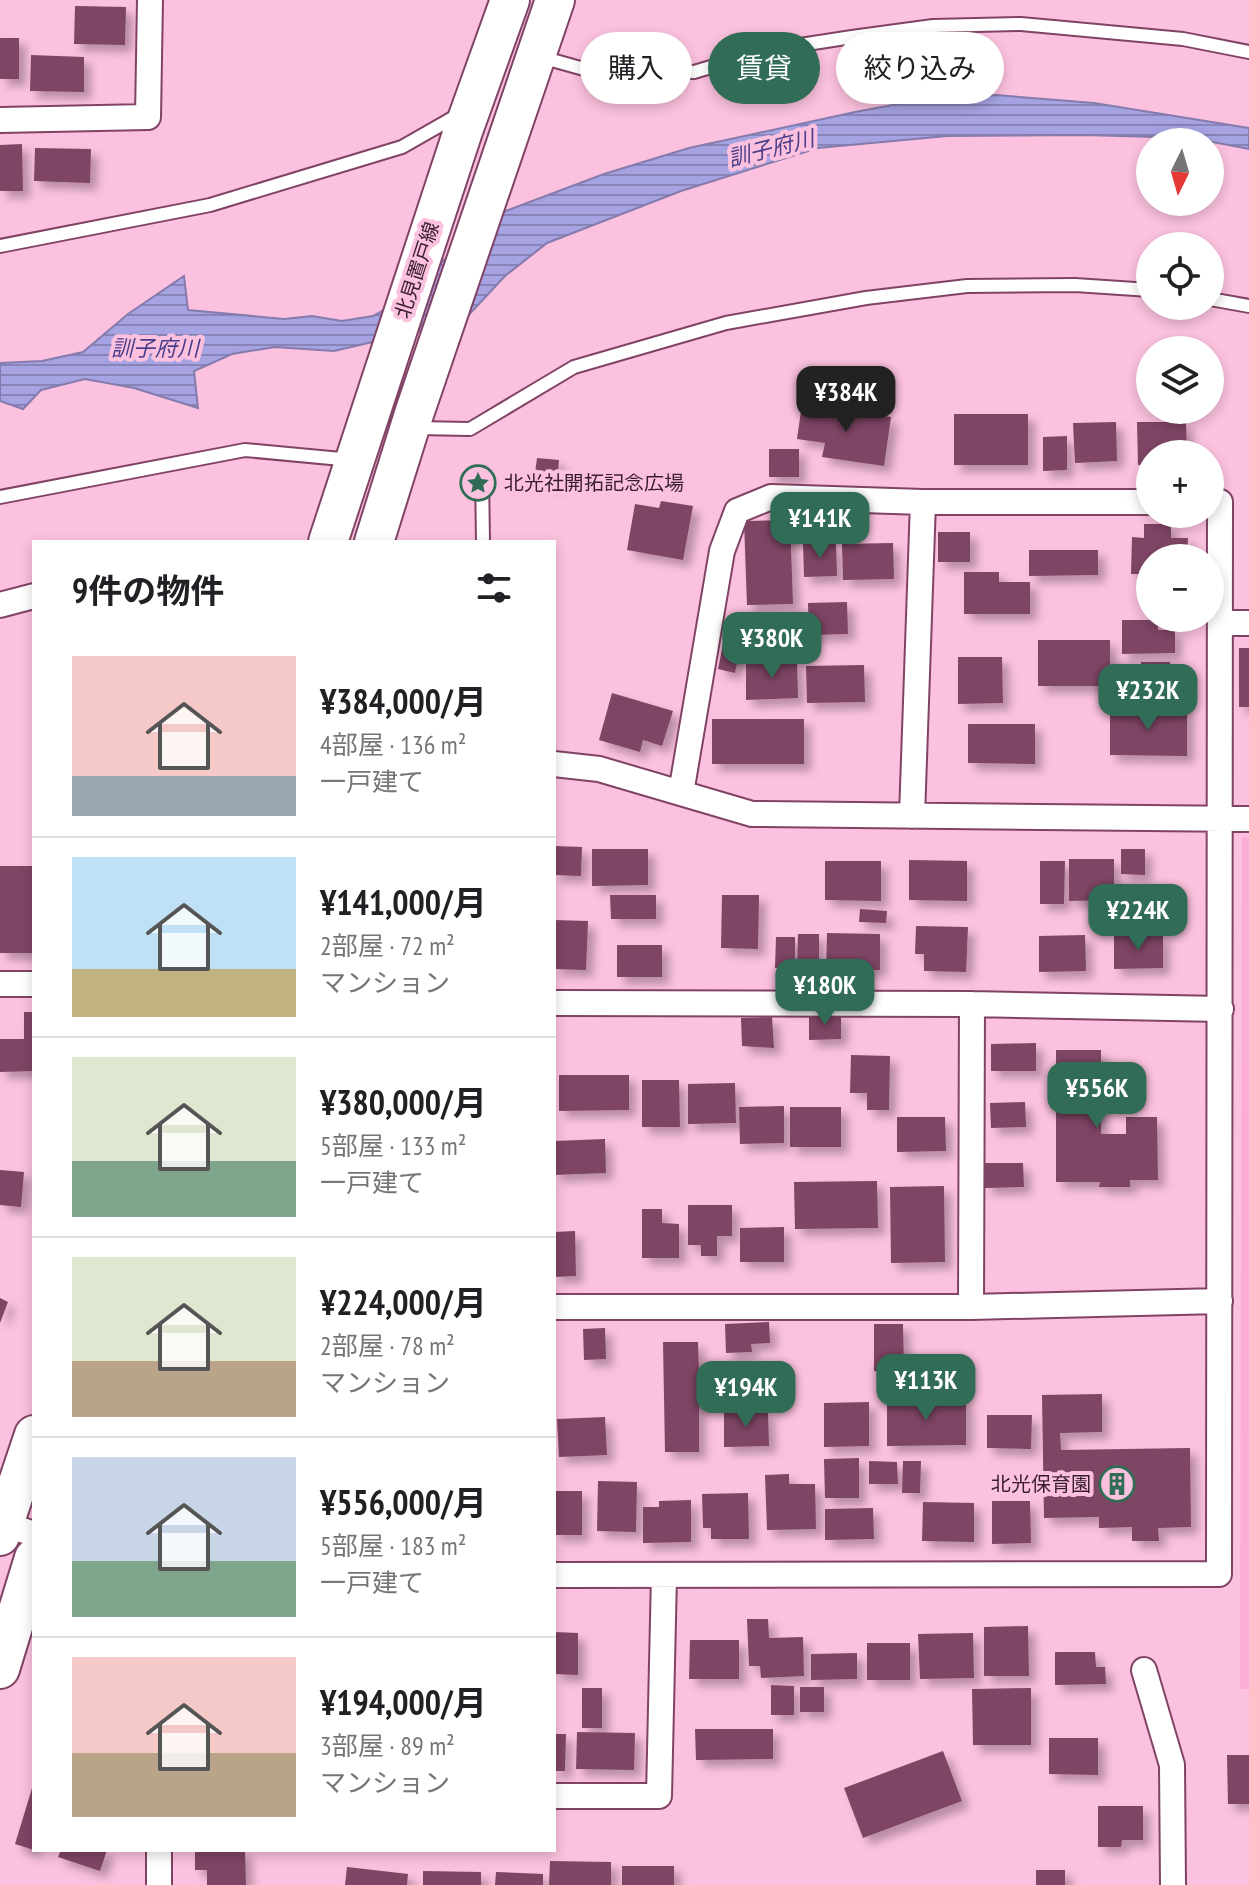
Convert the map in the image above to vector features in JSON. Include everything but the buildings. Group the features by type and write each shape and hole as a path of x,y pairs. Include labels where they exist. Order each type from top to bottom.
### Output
{"main road":[{"name":"北見置戸線","path":"329,540 467,119 510,0"},
{"path":"375,540 555,0"},
{"path":"13,1531 32,1444"},
{"path":"0,1669 32,1565"}],"street":[{"path":"0,120 148,117 150,0"},
{"path":"681,793 722,551 737,511 771,497 923,502 1136,502"},
{"path":"912,816 923,502"},
{"path":"0,605 32,597"},
{"path":"1224,623 1249,623"},
{"path":"556,1575 1219,1574 1221,632"},
{"path":"556,764 599,769 752,814 1249,819"},
{"path":"0,984 32,984"},
{"path":"556,1003 972,1004 1221,1009"},
{"path":"971,1307 972,1004"},
{"path":"556,1307 971,1307 1220,1301"},
{"path":"556,1796 659,1796 664,1575"},
{"path":"1144,1670 1172,1765 1173,1885"},
{"path":"159,1852 159,1885"}],"lane":[{"path":"536,56 584,69 694,72 768,50 852,37 933,26 1021,24 1183,39 1249,52"},
{"path":"0,246 210,205 402,147 467,119"},
{"path":"412,421 470,429 574,367 726,323 866,298 967,286 1075,285 1136,289"},
{"path":"1224,302 1249,306"},
{"path":"0,497 245,450 359,446"},
{"path":"482,473 483,540"}],"shaded area":[{"path":"1242,837 1249,837 1249,1689 1240,1689"}],"water":[{"name":"訓子府川","path":"1004,96 1094,103 1249,128 1249,149 1224,144 1224,128 1136,128 1136,136 947,136 818,148 681,191 547,243 505,276 463,321 334,351 275,347 232,354 194,371 198,408 134,388 85,379 41,390 23,409 0,401 0,363 42,361 83,352 128,314 184,276 188,310 284,319 312,316 342,321 373,316 405,298 487,218 604,174 689,148 898,104 1004,104"}],"place":[{"name":"北光社開拓記念広場","path":"478,483"},
{"name":"北光保育園","path":"1117,1484"}]}
